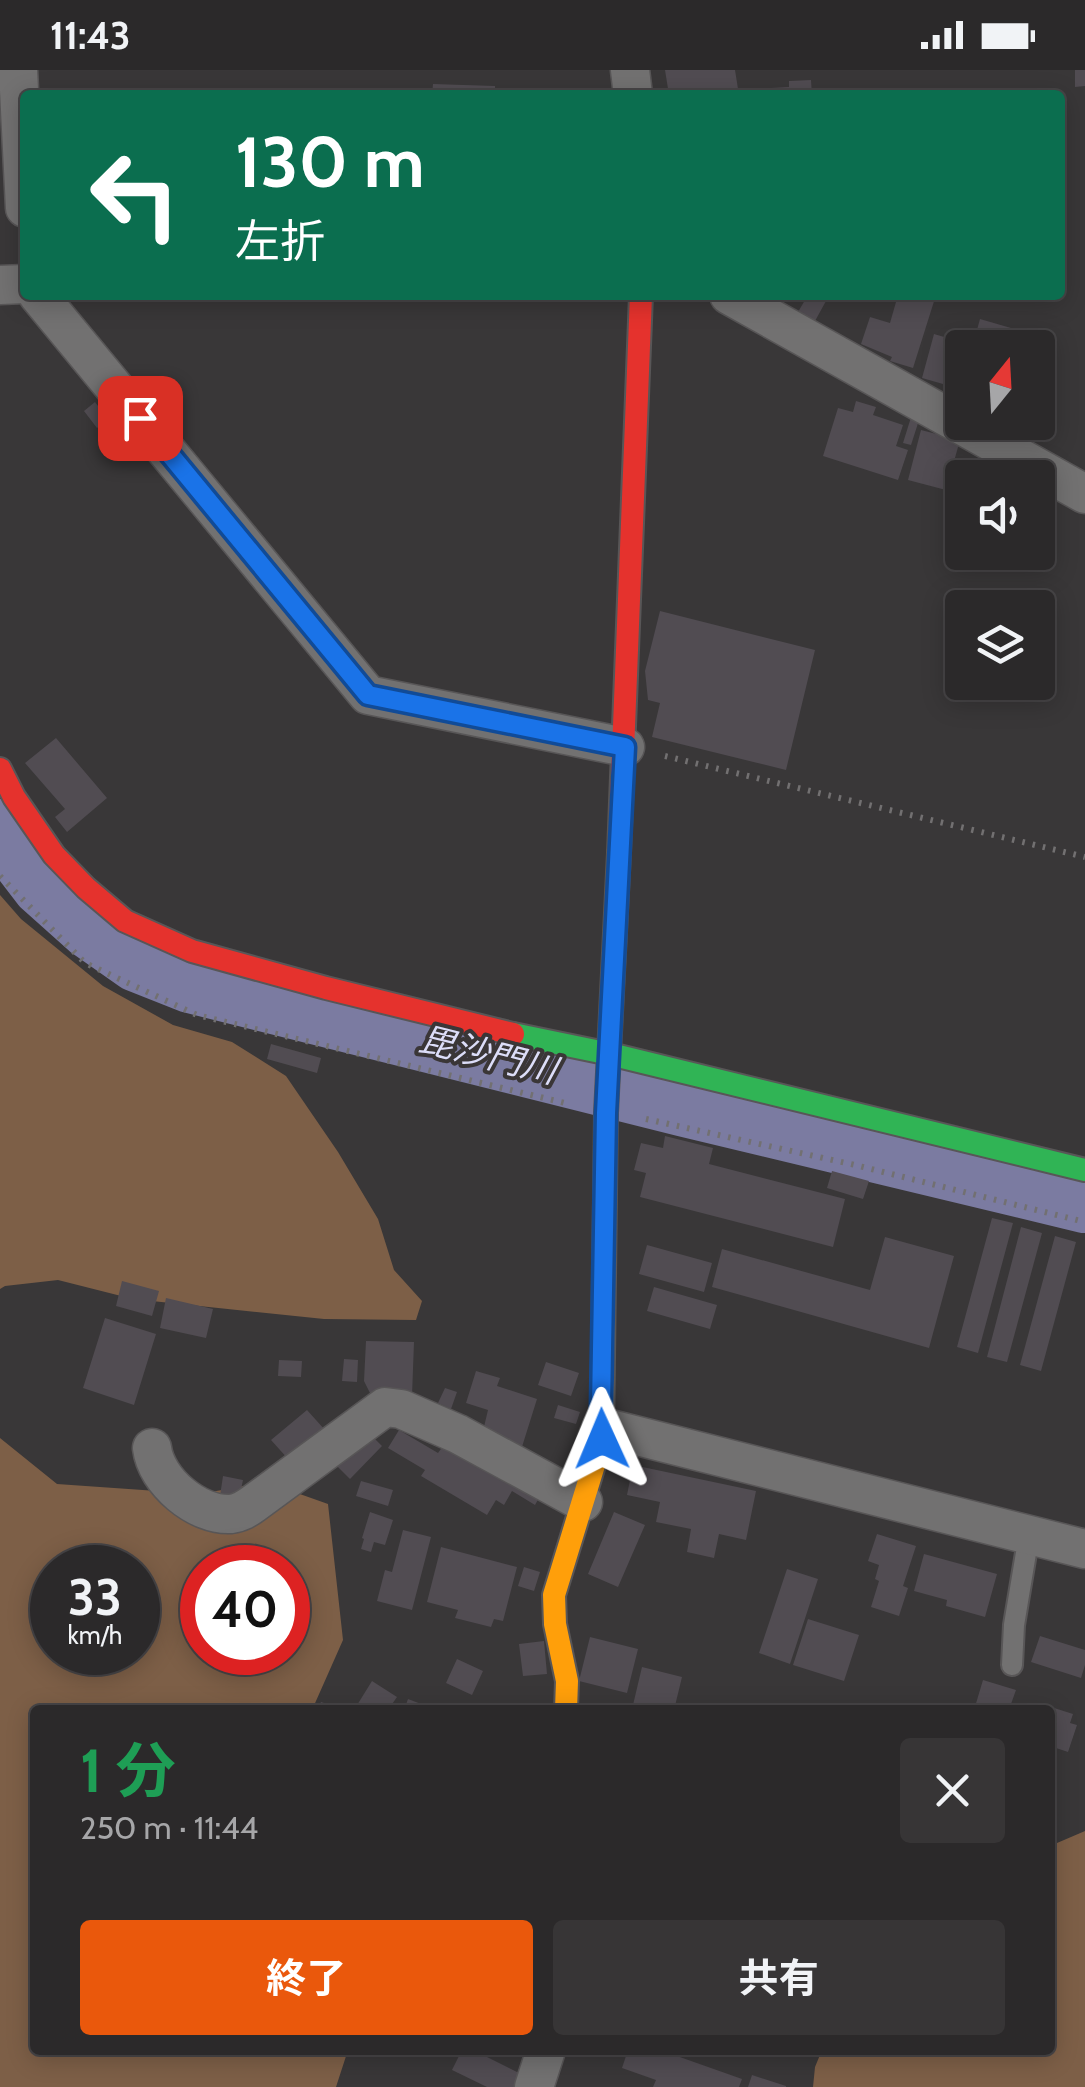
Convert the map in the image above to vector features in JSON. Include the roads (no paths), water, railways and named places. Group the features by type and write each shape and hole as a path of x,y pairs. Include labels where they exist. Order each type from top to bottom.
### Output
{"street":[{"path":"18,70 20,109"},
{"path":"42,300 368,695 625,747"},
{"path":"567,1705 570,1692 552,1615 554,1595 602,1439 606,1113 625,747 641,300"},
{"path":"738,300 1085,494"},
{"path":"0,769 14,797 54,855 86,888 125,921 192,950 545,1042 610,1054 1085,1170"},
{"path":"152,1448 154,1462 166,1482 198,1505 229,1514 252,1504 385,1407 401,1409 458,1434 583,1502"},
{"path":"602,1427 1085,1549"},
{"path":"534,2087 544,2055"}],"lane":[{"path":"1012,1665 1014,1625 1029,1535"}],"waterway":[{"name":"毘沙門川","path":"0,830 43,886 90,928 137,961 190,982 1085,1202"}]}
